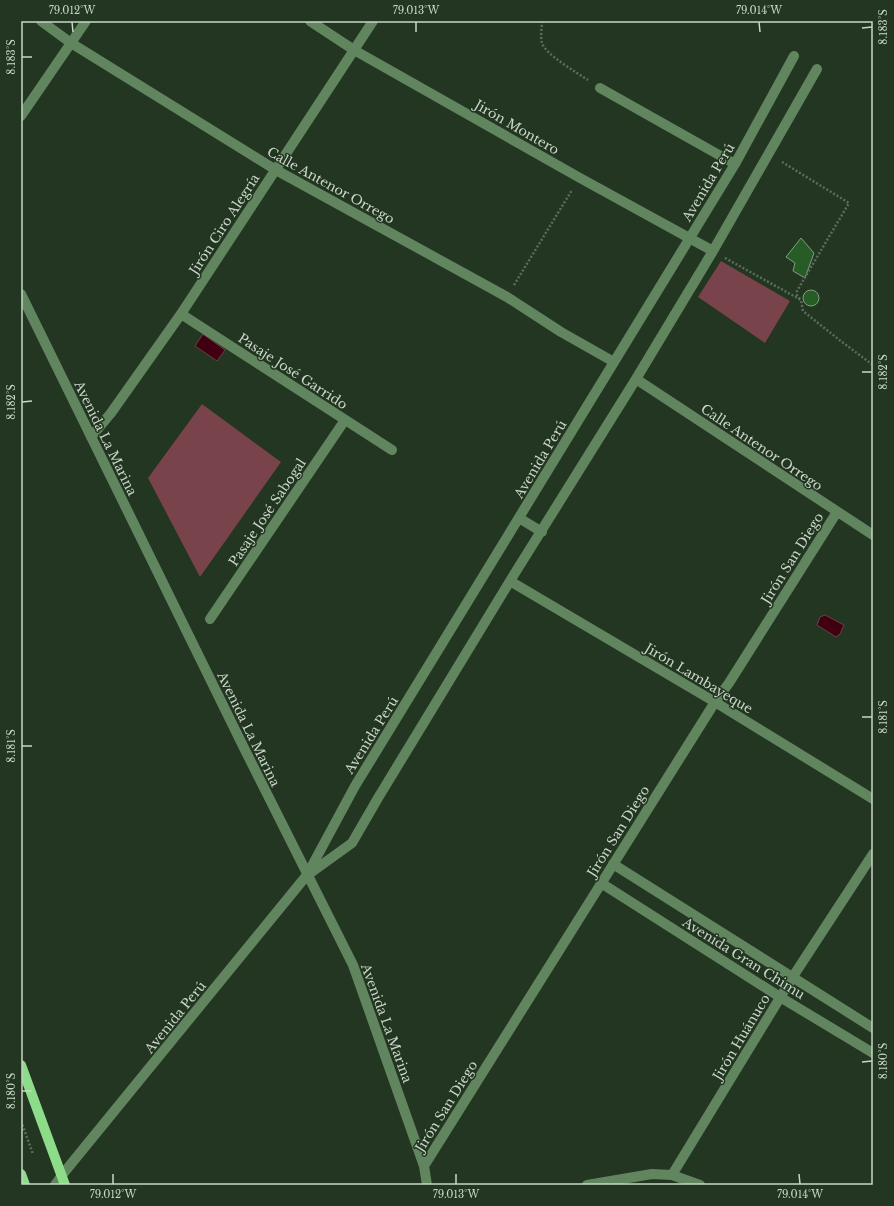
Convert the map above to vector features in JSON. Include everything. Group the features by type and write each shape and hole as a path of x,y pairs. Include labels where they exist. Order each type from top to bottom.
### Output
{"main road":[{"path":"21,1065 65,1185"},
{"path":"21,1174 25,1185"}],"street":[{"name":"Calle Antenor Orrego","path":"41,21 71,44 276,170 507,297 561,332 614,362"},
{"path":"21,116 86,21"},
{"name":"Jirón Montero","path":"310,21 354,50 580,178 713,251"},
{"name":"Jirón Ciro Alegría","path":"91,437 111,413 180,314 373,21"},
{"name":"Avenida Perú","path":"55,1185 307,875 355,786 735,164 794,56"},
{"name":"Avenida Perú","path":"307,875 352,843 510,581 542,532 713,251 816,69"},
{"path":"600,88 735,164"},
{"name":"Avenida La Marina","path":"21,294 307,875 353,965 424,1166 427,1185"},
{"name":"Pasaje José Garrido","path":"180,314 392,450"},
{"name":"Calle Antenor Orrego","path":"636,379 873,535"},
{"name":"Pasaje José Sabogal","path":"210,619 345,420"},
{"name":"Jirón San Diego","path":"424,1166 715,702 729,683 837,512"},
{"path":"519,518 542,532"},
{"name":"Jirón Lambayeque","path":"510,581 715,702 873,799"},
{"name":"Jirón Huánuco","path":"672,1175 780,997 873,854"},
{"name":"Avenida Gran Chimu","path":"613,864 873,1028"},
{"name":"Avenida Gran Chimu","path":"601,883 780,997 873,1053"},
{"path":"587,1185 652,1174 672,1175 700,1185"}],"path":[{"path":"542,21 541,42 544,49 600,88"},
{"path":"768,154 849,203 798,291 797,296 803,310 873,365"},
{"path":"507,297 580,178"},
{"path":"713,251 800,300"},
{"path":"21,1121 33,1154"}],"shaded area":[{"path":"721,261 790,301 765,343 698,297"},
{"path":"203,334 225,350 217,361 195,346"},
{"path":"202,404 281,462 200,577 148,478"},
{"path":"825,615 844,625 840,634 836,637 817,625 820,617"}],"building":[{"path":"801,238 814,253 805,278 793,271 795,263 786,257"},
{"path":"808,290 814,290 819,295 817,304 814,306 808,306 803,301 803,295"}]}
